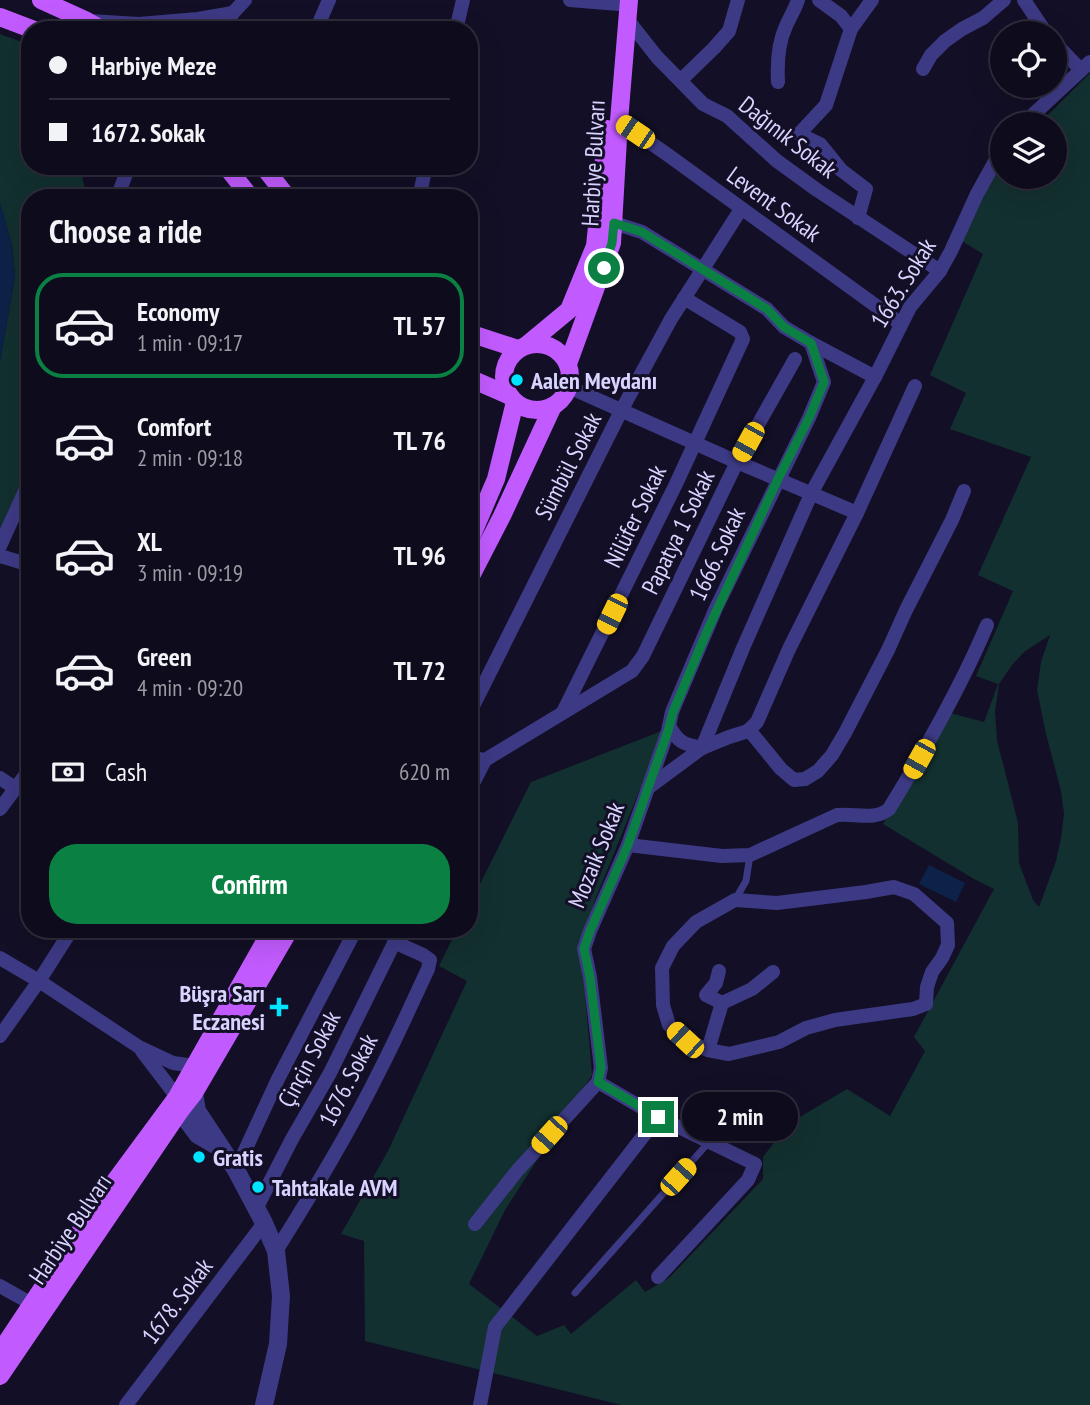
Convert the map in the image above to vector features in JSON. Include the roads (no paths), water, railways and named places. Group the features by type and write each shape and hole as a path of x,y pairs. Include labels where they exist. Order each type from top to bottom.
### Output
{"main road":[{"path":"52,3 87,21"},
{"name":"Harbiye Bulvarı","path":"569,387 568,364 612,243 623,6"},
{"name":"Harbiye Bulvarı","path":"478,521 496,479 512,398 504,385 505,365 511,356 569,310 595,246 623,6"},
{"path":"0,17 21,25"},
{"path":"233,175 244,189"},
{"path":"270,175 281,189"},
{"path":"478,335 523,347 538,343 547,345 556,349 568,364"},
{"path":"478,382 533,410 553,406 560,401 569,387"},
{"path":"478,563 553,406"},
{"name":"Harbiye Bulvarı","path":"0,1352 101,1200 184,1100 194,1066 267,938"},
{"name":"Harbiye Bulvarı","path":"0,1376 184,1100 284,938"}],"street":[{"path":"225,21 245,0"},
{"path":"320,21 329,0"},
{"path":"458,21 463,0"},
{"path":"570,0 623,6"},
{"path":"681,80 729,31 738,0"},
{"path":"778,82 777,61 780,45 798,0"},
{"path":"819,0 841,16 851,29"},
{"path":"858,218 866,189 841,170 820,144 799,134 826,105 851,29 872,0"},
{"path":"923,69 931,55 945,41 983,18 1004,0"},
{"path":"1024,0 1038,21"},
{"name":"Dağınık Sokak","path":"623,6 657,57 703,104 727,116 777,161 940,271"},
{"path":"174,21 233,13"},
{"path":"230,21 233,13"},
{"path":"1036,112 1086,66 1067,52"},
{"name":"Levent Sokak","path":"619,121 901,324"},
{"name":"1663. Sokak","path":"702,748 812,492 875,377 909,307 940,271 990,170"},
{"name":"Sümbül Sokak","path":"478,697 621,411 684,298 741,209"},
{"path":"614,223 642,232 767,309 784,327 875,377"},
{"name":"Nilüfer Sokak","path":"562,714 695,444 743,339 740,332 684,298"},
{"name":"1666. Sokak","path":"648,788 673,712 716,608 824,382 811,343"},
{"name":"Papatya 1 Sokak","path":"485,760 632,671 643,656 737,463 794,359"},
{"path":"915,386 857,513 789,649 757,722 749,730 781,769 794,780 805,779 825,763 845,733 953,520 964,491"},
{"path":"569,387 737,463 857,513"},
{"path":"0,546 21,500"},
{"path":"0,556 21,562"},
{"path":"628,845 722,856 750,855 837,816 878,816 889,809 909,776 945,712 988,625"},
{"path":"669,726 677,740 702,748"},
{"name":"Mozaik Sokak","path":"598,1082 601,1068 584,949 628,845 648,788 702,748 749,730"},
{"path":"478,759 485,760 478,774"},
{"path":"0,778 15,788"},
{"path":"0,809 21,780"},
{"path":"894,887 914,894 947,923 948,945 932,972 927,987 926,1004 913,1009 835,1020 806,1028 779,1042 729,1054 708,1050 685,1040 669,1025 663,1005 662,968 673,946 696,922 735,900 777,903 894,887"},
{"path":"0,1036 66,938"},
{"path":"236,1170 278,1079 350,938"},
{"name":"Çinçin Sokak","path":"260,1216 292,1139 330,1073 397,938"},
{"name":"1676. Sokak","path":"276,1251 310,1198 380,1072 428,969 429,960 401,938"},
{"path":"0,958 139,1047 173,1063 194,1066"},
{"path":"719,971 716,983 706,995 722,1003"},
{"path":"708,1050 722,1003 752,989 773,972"},
{"path":"139,1047 184,1100 198,1135 220,1147 236,1170 276,1251 281,1296 278,1344 264,1405"},
{"path":"475,1224 517,1171 598,1082 658,1117 755,1164 748,1180 658,1277"},
{"path":"480,1405 495,1327 658,1117"},
{"name":"1678. Sokak","path":"126,1405 260,1216"},
{"path":"0,1286 32,1304"}],"lane":[{"path":"735,900 746,881 750,855"},
{"path":"575,1293 710,1141"}],"water":[{"path":"0,203 12,245 15,277 0,361"},
{"path":"929,865 965,883 956,902 919,884"}],"place":[{"name":"Aalen Meydanı","path":"517,380"},
{"name":"Büşra Sarı Eczanesi","path":"279,1007"},
{"name":"Gratis","path":"199,1157"},
{"name":"Tahtakale AVM","path":"258,1187"}]}
